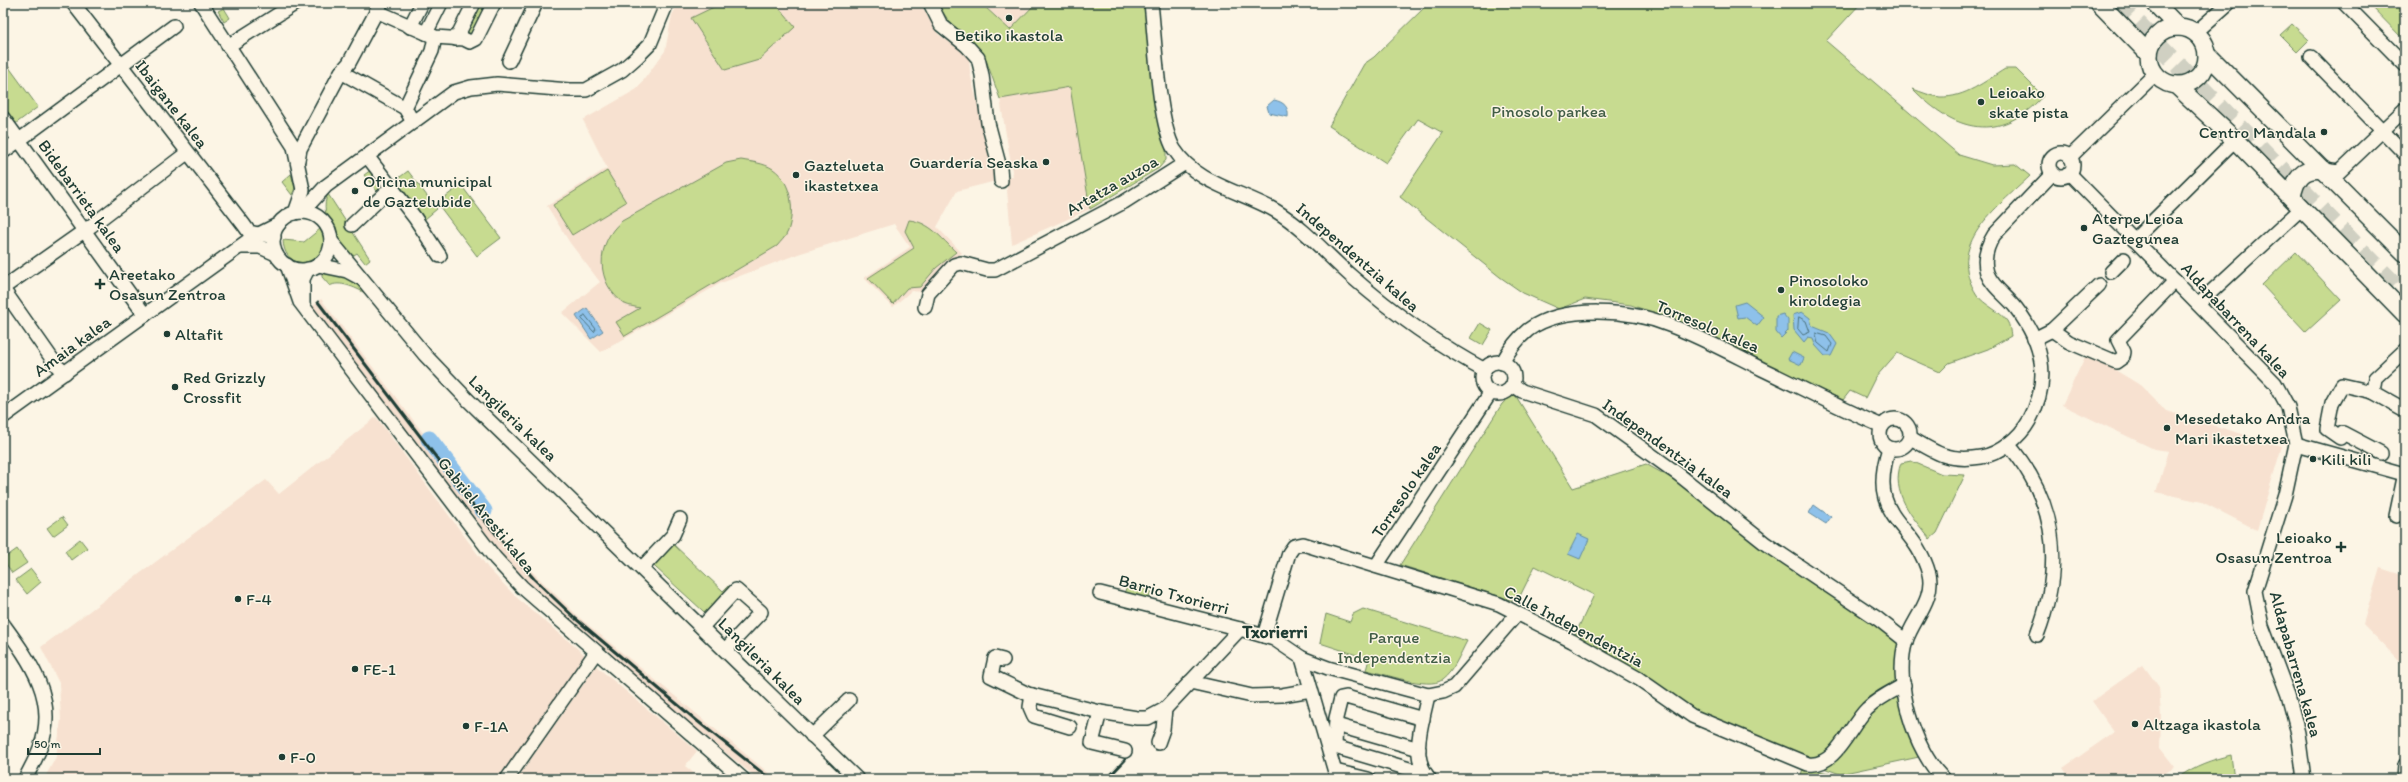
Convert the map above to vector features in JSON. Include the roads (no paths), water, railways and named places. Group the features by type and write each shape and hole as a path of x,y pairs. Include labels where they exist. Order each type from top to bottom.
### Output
{"main road":[{"path":"2100,3 2149,54"},
{"path":"2155,3 2178,27 2195,33 2203,41 2207,54 2334,177 2405,253"},
{"path":"2178,27 2166,30 2158,35 2152,44 2149,54 2150,65 2155,74 2164,82 2176,85 2186,84 2196,79 2202,72 2207,54"},
{"path":"2176,85 2235,140 2405,314"},
{"path":"2302,208 2294,186 2300,176 2311,170 2334,177"}],"street":[{"name":"Ibaigane kalea","path":"73,3 120,67 249,232 258,234 275,229"},
{"path":"228,46 296,3"},
{"path":"410,26 422,3"},
{"path":"405,108 432,51 430,35 441,3"},
{"path":"456,39 474,3"},
{"path":"298,212 302,195 299,167 300,149 341,72 349,63 378,7 410,26 430,35 470,42 476,39 494,3"},
{"path":"509,61 536,3"},
{"path":"240,248 244,238 244,225 275,229 298,212 326,186 454,92 471,87 497,84 569,90 586,90 597,85 622,70 650,44 667,3"},
{"path":"930,3 940,25 967,46 978,58 982,75 988,123 1000,168 1001,181"},
{"name":"Artatza auzoa","path":"925,307 928,294 954,265 961,262 987,270 995,270 1124,202 1185,163 1174,148 1168,131 1162,105 1151,3"},
{"path":"2195,33 2229,3"},
{"path":"2344,3 2405,65"},
{"path":"205,4 228,46 291,141 299,167"},
{"path":"3,152 174,26"},
{"path":"2311,57 2405,154"},
{"path":"341,72 405,108 413,122"},
{"path":"2070,157 2155,74"},
{"path":"2334,177 2405,109"},
{"name":"Bidebarrieta kalea","path":"3,118 145,315"},
{"path":"2134,240 2235,140"},
{"path":"65,373 57,366 3,289 85,231 187,153"},
{"path":"2064,153 2070,157 2073,163 2069,173 2060,176 2053,173 2050,167 2053,156 2064,153"},
{"path":"367,156 415,218 440,256"},
{"name":"Independentzia kalea","path":"1185,163 1217,184 1275,210 1295,224 1361,285 1411,326 1448,350 1485,370"},
{"path":"1911,438 1936,454 1953,458 1967,459 1988,456 2008,444 2025,429 2042,390 2042,370 2034,339 2016,308 1987,273 1985,259 1988,244 1994,235 2053,173"},
{"name":"Aldapabarrena kalea","path":"2069,173 2275,383 2288,407 2296,444 2285,495 2255,591 2262,626 2288,695 2298,733 2304,779"},
{"path":"320,218 321,196 326,186"},
{"path":"352,225 391,188"},
{"path":"2198,304 2302,208"},
{"path":"298,212 311,213 320,218 329,230 331,241 328,254 313,267 302,292 306,310"},
{"path":"275,229 276,254 287,265 293,268 313,267"},
{"name":"Amaia kalea","path":"3,417 258,234"},
{"name":"Langileria kalea","path":"331,241 369,285 425,355 468,400 857,779"},
{"name":"Amaia kalea","path":"240,248 260,246 276,254"},
{"path":"2111,272 2124,259"},
{"name":"Gabriel Aresti kalea","path":"287,265 292,285 306,310 495,558 522,587 743,779"},
{"name":"Langileria kalea","path":"313,267 347,271 369,285"},
{"path":"2052,330 2069,342 2116,362 2123,357 2124,352 2118,340 2175,281"},
{"path":"2034,339 2052,330 2099,285"},
{"name":"Torresolo kalea","path":"1502,363 1518,339 1529,330 1552,320 1595,313 1642,317 1670,325 1708,342 1882,426"},
{"path":"2373,392 2375,378 2405,350"},
{"path":"1493,363 1502,363 1512,370 1514,376 1513,385 1506,392 1491,392 1483,380 1485,370 1493,363"},
{"path":"2381,453 2343,433 2340,438 2327,429 2332,403 2342,384 2373,392 2405,410"},
{"name":"Independentzia kalea","path":"1513,385 1522,391 1596,415 1678,474 1753,533 1878,619 1906,641"},
{"name":"Torresolo kalea","path":"1376,566 1491,392"},
{"path":"1893,419 1903,420 1910,428 1911,438 1901,449 1889,448 1882,443 1880,438 1882,426 1893,419"},
{"path":"2008,444 2038,489 2051,528 2053,576 2047,610 2037,635"},
{"path":"2296,444 2404,474 2396,516"},
{"path":"1889,448 1883,466 1882,487 1889,511 1916,548 1929,575 1925,604 1906,641 1902,661 1909,719 1923,748 1944,779"},
{"path":"642,568 673,535 680,519"},
{"name":"Calle Independentzia","path":"1264,636 1289,553 1294,546 1303,544 1499,604 1516,615 1532,620 1625,672 1692,716 1808,764 1819,763 1825,760 1833,753 1866,709 1879,699 1904,685"},
{"path":"702,627 736,590 761,612 725,650"},
{"name":"Barrio Txorierri","path":"1100,593 1274,639 1302,658 1328,668 1428,695"},
{"path":"1428,776 1419,759 1418,748 1428,695 1454,687 1516,615"},
{"path":"3,624 32,664 40,681 44,700 46,723 41,747 25,779"},
{"name":"Barrio Txorierri","path":"1003,660 995,658 991,676 1032,695 1100,712 1137,718 1148,718 1165,709 1240,629"},
{"path":"507,779 596,652"},
{"path":"1302,658 1311,690 1332,748 1336,775 1368,779"},
{"path":"1190,682 1252,696 1282,695 1311,690"},
{"path":"1032,695 1030,707 1034,716 1070,727"},
{"path":"1332,748 1338,702 1341,698 1346,697 1424,719"},
{"path":"812,736 848,700"},
{"path":"1158,742 1163,729 1165,709"},
{"path":"1100,712 1092,743 1123,756"},
{"path":"1336,725 1418,748"},
{"path":"1332,748 1428,776"},
{"path":"2404,779 2405,765"}],"water":[{"path":"1274,100 1281,102 1287,108 1288,117 1269,113 1267,106"},
{"path":"1745,302 1764,317 1757,326 1745,317 1738,318 1735,305"},
{"path":"587,308 603,331 591,339 576,316"},
{"path":"1802,312 1810,318 1812,326 1829,333 1837,344 1831,356 1825,356 1815,345 1813,338 1808,337 1804,342 1794,330 1793,315"},
{"path":"1783,314 1788,320 1788,331 1781,338 1776,332 1776,316"},
{"path":"1792,352 1804,358 1801,365 1788,359"},
{"path":"1814,505 1831,517 1826,524 1809,513"},
{"path":"1578,534 1589,539 1580,559 1568,554"}],"waterway":[{"path":"429,439 484,511"}],"tunnel":[{"path":"2117,3 2405,296"}],"railway":[{"path":"318,302 480,515 534,579 576,619 696,720 770,779"},
{"path":"1107,779 1125,760"}],"place":[{"name":"Betiko ikastola","path":"1009,18"},
{"name":"Leioako skate pista","path":"1981,102"},
{"name":"Centro Mandala","path":"2324,132"},
{"name":"Guardería Seaska","path":"1046,162"},
{"name":"Gaztelueta ikastetxea","path":"796,175"},
{"name":"Oficina municipal de Gaztelubide","path":"355,191"},
{"name":"Aterpe Leioa Gaztegunea","path":"2084,228"},
{"name":"Areetako Osasun Zentroa","path":"100,284"},
{"name":"Pinosoloko kiroldegia","path":"1781,290"},
{"name":"Altafit","path":"167,334"},
{"name":"Red Grizzly Crossfit","path":"175,387"},
{"name":"Mesedetako Andra Mari ikastetxea","path":"2167,428"},
{"name":"Kili kili","path":"2313,459"},
{"name":"Leioako Osasun Zentroa","path":"2341,547"},
{"name":"F-4","path":"238,599"},
{"name":"FE-1","path":"355,669"},
{"name":"Altzaga ikastola","path":"2135,724"},
{"name":"F-1A","path":"466,726"},
{"name":"F-0","path":"282,757"}],"district":[{"name":"Txorierri","path":"1275,632"}],"park label":[{"name":"Pinosolo parkea","path":"1549,111"},
{"name":"Parque Independentzia","path":"1394,647"}]}
